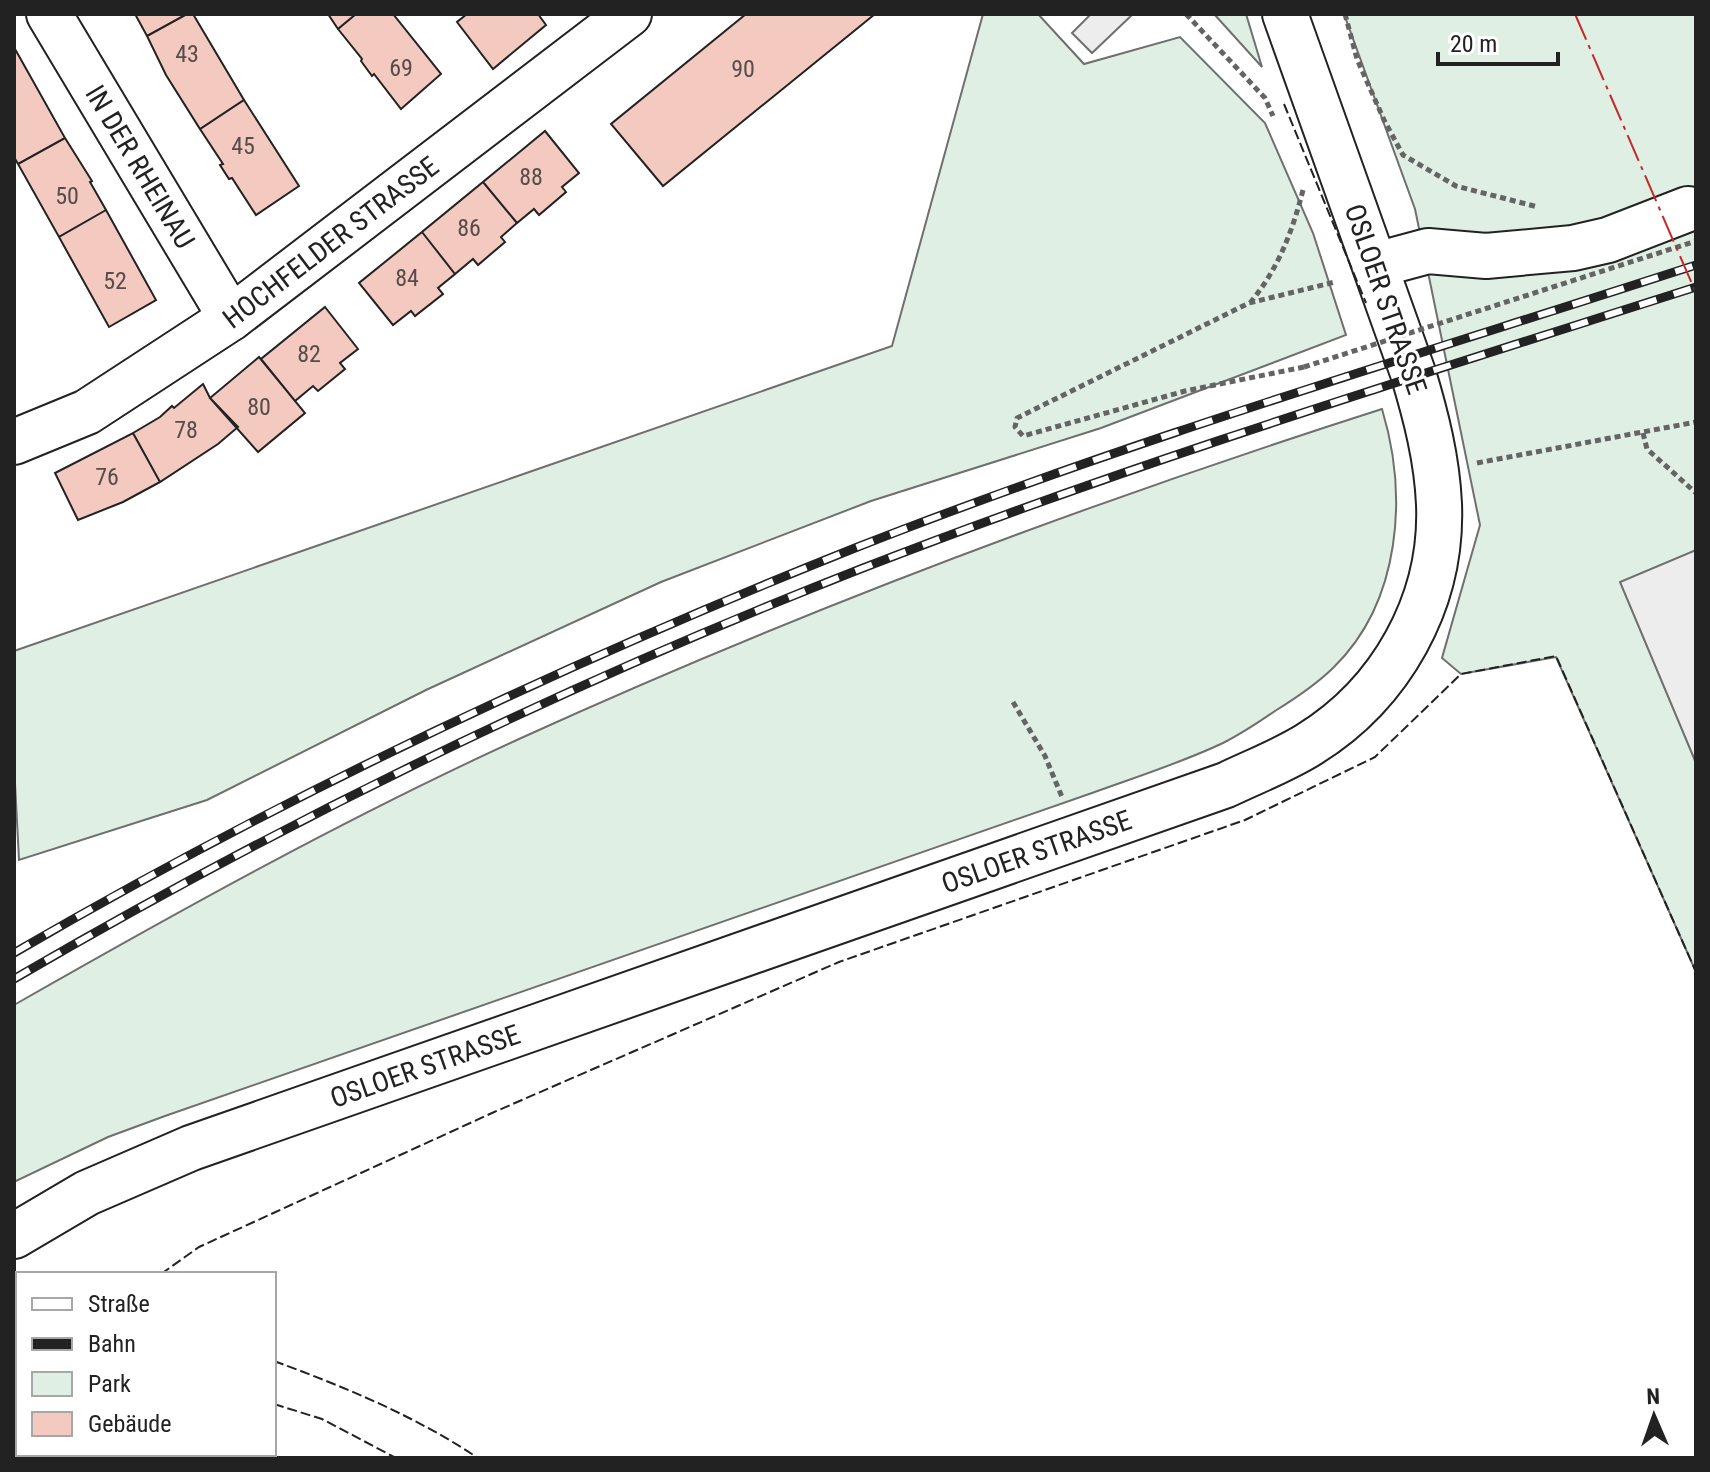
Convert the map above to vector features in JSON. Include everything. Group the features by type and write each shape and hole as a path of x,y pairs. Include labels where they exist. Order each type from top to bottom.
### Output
{"main road":[{"name":"IN DER RHEINAU","path":"49,14 231,318"},
{"name":"HOCHFELDER STRASSE","path":"14,442 87,412 231,318 629,14"},
{"name":"OSLOER STRASSE","path":"14,1236 48,1213 87,1193 191,1148 1226,785 1273,763 1327,731 1370,695 1395,662 1415,626 1430,587 1438,544 1436,470 1424,409 1362,272 1285,14"},
{"path":"1362,272 1428,251 1486,256 1573,248 1692,225"}],"path":[{"path":"1186,14 1265,98 1278,126"},
{"path":"1345,14 1357,59 1403,155 1456,186 1511,202 1550,209"},
{"path":"1249,303 1269,280 1293,230 1304,183 1310,197"},
{"path":"1362,272 1249,303 1017,418 1015,427 1023,436 1185,391 1304,367 1692,225"},
{"path":"1365,335 1370,349"},
{"path":"1436,470 1696,422"},
{"path":"1643,433 1647,449 1696,493"},
{"path":"1013,702 1045,756 1079,837"}],"green space":[{"path":"983,14 1038,14 1084,64 1180,37 1265,123 1313,233 1346,335 1101,428 871,501 661,582 426,690 207,800 19,860 14,764 14,651 892,346"},
{"path":"1214,14 1246,14 1262,67"},
{"path":"1344,14 1696,14 1696,972 1556,657 1461,674 1442,658 1480,525 1415,209"},
{"path":"1382,409 1395,476 1396,511 1393,546 1373,611 1356,640 1334,667 1298,696 1236,736 1142,775 165,1116 108,1137 14,1182 14,1005 264,866 390,801 625,692 946,561 1163,482"}],"shaded area":[{"path":"1091,14 1133,14 1092,53 1072,33"},
{"path":"1696,550 1696,763 1620,582"}],"building":[{"path":"135,14 187,14 147,36"},
{"path":"187,14 193,14 244,100 200,129 166,75 147,36"},
{"path":"328,14 356,14 338,29"},
{"path":"356,14 393,14 441,74 401,109 338,29"},
{"path":"467,14 538,14 546,25 493,69 457,22"},
{"path":"746,14 875,14 663,186 611,124"},
{"path":"15,49 65,138 18,164 14,157"},
{"path":"244,100 299,186 256,215 232,178 229,179 200,129"},
{"path":"545,131 579,173 562,187 566,192 539,215 534,209 517,223 483,182"},
{"path":"65,138 106,210 59,237 18,164"},
{"path":"483,182 517,223 501,237 505,242 478,265 473,259 455,274 422,232"},
{"path":"106,210 156,300 109,327 59,237"},
{"path":"422,232 455,274 438,288 443,294 415,316 411,311 393,325 359,283"},
{"path":"325,307 358,349 340,363 345,369 318,391 313,386 295,401 261,359"},
{"path":"259,357 305,413 258,452 210,398"},
{"path":"203,384 210,398 238,427 160,482 133,433 172,406 174,408"},
{"path":"133,433 160,482 123,502 78,520 55,473"}],"railway":[{"path":"14,953 322,786 533,685 747,592 855,548 1063,471 1273,400 1696,265"},
{"path":"14,979 220,864 430,757 537,706 754,612 966,529 1173,456 1696,287"}],"fence":[{"path":"1284,104 1366,303"},
{"path":"164,1272 199,1247 492,1113 839,962 1245,820 1375,757 1461,674 1556,656 1696,972"},
{"path":"276,1362 379,1404 430,1429 478,1458"},
{"path":"276,1405 322,1419 396,1458"}],"power":[{"path":"1575,14 1696,293"}]}
